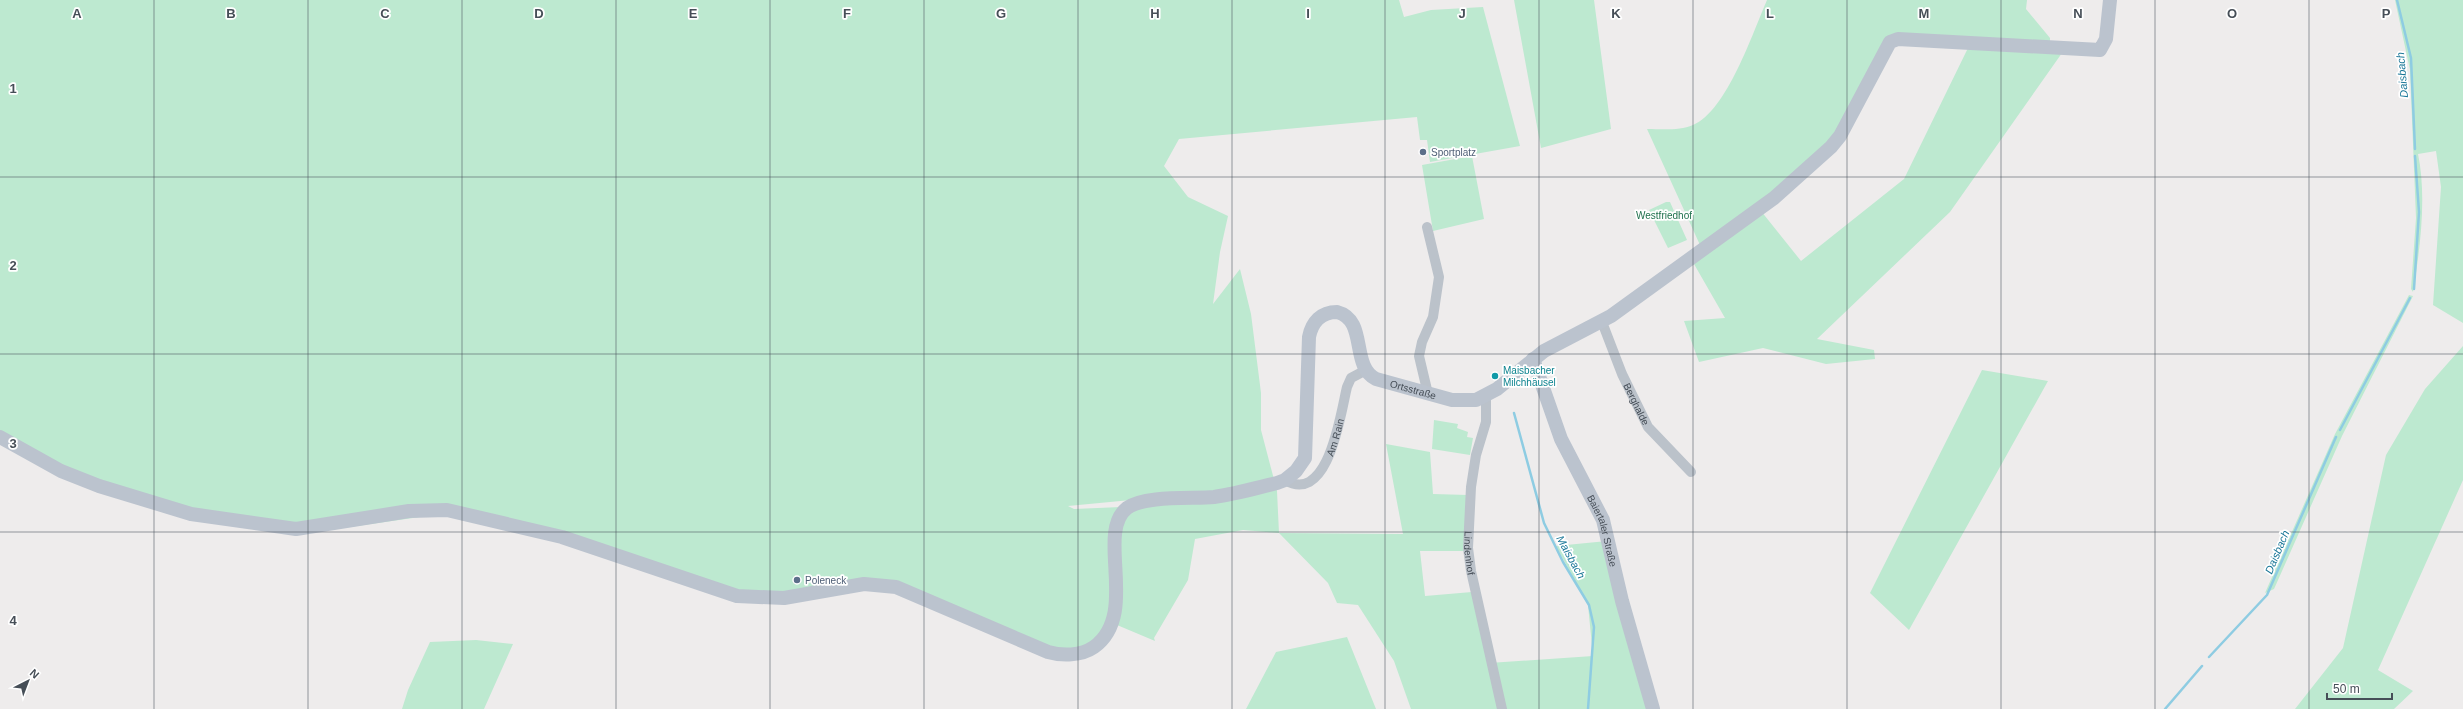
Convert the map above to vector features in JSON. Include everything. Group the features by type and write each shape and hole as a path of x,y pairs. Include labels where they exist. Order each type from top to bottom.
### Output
{"street":[{"name":"Ortsstraße","path":"1366,370 1376,379 1428,394 1467,402 1486,396 1533,359 1556,344 1602,322 1774,198 1836,142 1890,42 1898,39 2100,50 2106,39 2110,0"},
{"path":"1428,227 1439,277 1432,317 1422,342 1419,356 1428,394"},
{"path":"0,437 55,468 93,484 191,514 296,529 409,511 432,509 447,510 562,537 737,596 784,598 864,584 896,587 1058,655 1077,654 1090,650 1107,633 1114,619 1116,536 1118,519 1127,508 1152,501 1214,496 1281,482 1300,467 1305,458 1309,337 1312,326 1318,318 1332,312 1340,313 1349,319 1355,330 1366,370"},
{"name":"Berghalde","path":"1602,322 1622,374 1648,427 1691,472"},
{"name":"Baiertaler Straße","path":"1533,359 1561,439 1603,520 1622,601 1653,709"},
{"name":"Am Rain","path":"1281,482 1293,485 1302,484 1316,476 1327,462 1335,445 1347,387 1351,378 1366,370"},
{"name":"Lindenhof","path":"1486,396 1486,422 1476,455 1471,487 1468,548 1475,592 1502,709"}],"green space":[{"path":"0,0 1399,0 1404,17 1431,10 1483,7 1520,146 1430,162 1427,140 1420,140 1417,117 1179,139 1164,166 1188,197 1228,216 1220,252 1213,304 1240,269 1251,314 1261,393 1261,430 1277,491 1279,533 1243,530 1195,539 1188,580 1154,638 1155,641 1117,625 1099,649 1087,657 1079,659 1057,658 893,591 839,591 786,603 535,535 441,514 294,535 185,518 0,441","holes":["1131,500 1121,507 1074,509 1068,506"]},
{"path":"1514,0 1594,0 1611,129 1541,148"},
{"path":"1767,0 2027,0 2026,9 2050,38 2050,43 1888,38 1830,144 1768,197 1700,245 1647,129 1688,127 1705,117 1717,104 1728,88 1738,69"},
{"path":"2395,0 2463,0 2463,323 2433,305 2441,187 2436,151 2418,154 2422,188 2422,223 2413,292 2411,289 2416,218 2410,70"},
{"path":"1968,48 2062,53 1950,212 1817,339 1874,350 1875,359 1826,364 1763,348 1699,362 1684,321 1725,318 1694,264 1761,211 1801,261 1904,179"},
{"path":"1472,156 1484,219 1433,231 1422,165"},
{"name":"Westfriedhof","path":"1666,202 1670,202 1687,240 1668,248 1649,210"},
{"path":"2409,295 2413,296 2342,436 2274,589 2265,593 2335,434"},
{"path":"2463,346 2463,480 2378,670 2413,691 2394,709 2295,709 2343,648 2386,455 2425,389"},
{"path":"1982,370 2048,381 1909,630 1870,593"},
{"path":"1434,420 1458,424 1457,428 1468,432 1467,437 1473,438 1470,455 1432,449"},
{"path":"1386,444 1430,452 1433,494 1468,495 1467,551 1420,551 1425,596 1472,592 1489,663 1593,656 1588,605 1556,546 1607,541 1650,709 1411,709 1394,661 1358,605 1337,603 1328,583 1279,533 1403,534"},
{"path":"1347,637 1376,709 1246,709 1276,652"},
{"path":"476,640 513,644 484,709 402,709 408,690 430,642"}],"waterway":[{"name":"Daisbach","path":"2397,0 2411,58 2415,149"},
{"name":"Daisbach","path":"2414,289 2419,212 2415,156"},
{"name":"Daisbach","path":"2340,430 2410,298"},
{"name":"Maisbach","path":"1514,413 1544,523 1563,562 1589,605 1594,627 1588,709"},
{"name":"Daisbach","path":"2209,657 2267,595 2336,437"},
{"name":"Daisbach","path":"2165,709 2202,666"}],"place":[{"name":"Sportplatz","path":"1423,152"},
{"name":"Maisbacher Milchhäusel","path":"1495,376"},
{"name":"Poleneck","path":"797,580"}]}
